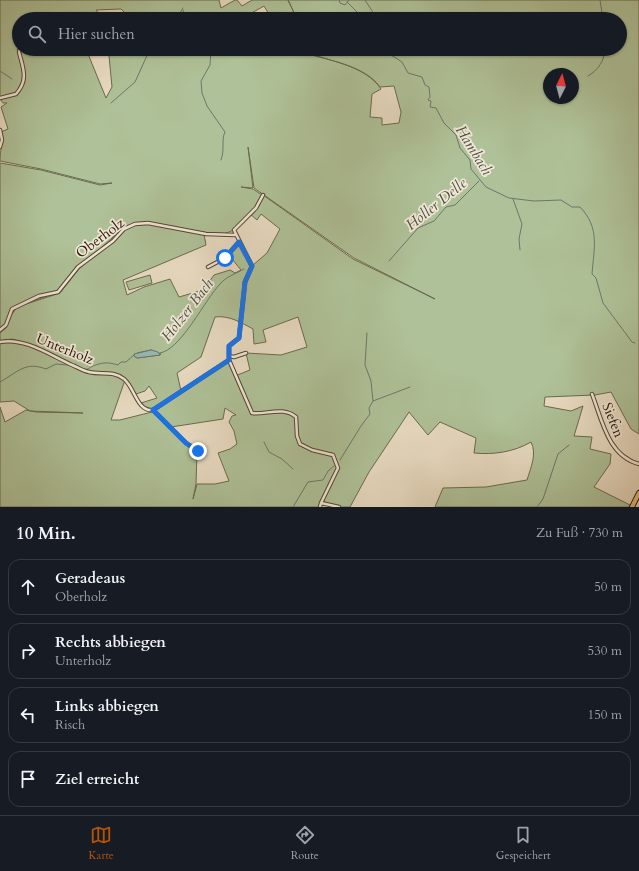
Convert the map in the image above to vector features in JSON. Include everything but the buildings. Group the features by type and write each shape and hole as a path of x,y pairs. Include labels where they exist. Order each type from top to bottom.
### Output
{"main road":[{"path":"632,507 639,493"}],"street":[{"path":"0,98 16,94 25,80 21,56"},
{"path":"0,130 2,140 0,147"},
{"path":"263,195 258,206 234,230 235,236 252,266 252,270 245,282 239,338 229,346 229,360 252,413 271,411 292,414 296,417 297,436 300,444 312,450 333,455 338,468 320,507"},
{"name":"Oberholz","path":"0,330 6,325 12,309 39,296 58,292 78,267 113,241 124,229 135,224 148,223 206,234 235,236"},
{"path":"208,267 225,258 239,242"},
{"name":"Unterholz","path":"0,342 19,341 89,372 104,372 121,377 131,387 142,408 146,410 153,410 186,443 198,451"},
{"path":"229,356 234,357 246,353"},
{"path":"153,410 229,360"},
{"name":"Siefen","path":"592,394 614,448 622,457 639,464"},
{"path":"321,503 339,507"}],"green space":[{"path":"0,0 219,0 221,8 235,0 237,0 242,6 252,0 288,0 294,12 268,12 264,6 253,12 124,12 121,9 96,10 98,12 12,12 12,56 19,56 25,75 16,93 0,97"},
{"path":"288,0 639,0 639,434 631,429 611,392 595,395 545,397 544,406 571,411 583,406 574,436 592,437 590,449 611,454 610,464 594,487 630,505 629,507 435,507 443,488 486,487 527,480 533,461 533,447 531,442 518,448 503,452 489,454 474,453 476,438 440,422 428,435 409,412 369,472 350,507 340,507 324,502 329,485 319,507 0,507 0,407 5,422 26,410 30,411 14,401 0,402 0,342 23,344 35,348 12,339 0,341 0,333 6,328 10,317 17,307 9,317 5,327 0,331 0,163 41,170 100,185 112,183 100,184 41,169 0,161 2,139 1,132 8,129 1,107 7,103 3,103 0,99 17,94 24,84 25,74 20,56 89,56 106,98 112,87 109,56 316,56 323,58 317,56 627,56 627,12 294,12","holes":["348,65 363,72 373,79 380,87 394,86 401,112 399,123 382,125 382,118 370,117 372,94 381,89 365,74","248,147 254,188 354,258 435,299 353,259 263,195 259,206 250,214 256,208 262,195 253,189 241,187 253,188","250,214 257,220 261,214 280,229 267,253 252,266 252,270 246,282 241,321 245,282 251,269 239,243 228,254 241,270 235,273 230,270 214,275 203,290 179,297 170,279 144,287 127,295 123,280 206,245 204,234 148,224 135,224 124,229 79,269 60,293 17,307 58,292 78,269 123,228 135,223 148,223 221,235 234,230","215,317 230,318 253,329 254,344 266,342 263,330 298,317 307,347 281,355 246,353 250,370 236,376 229,361 156,410 156,413 171,427 223,419 225,408 236,415 232,416 229,422 234,431 237,444 230,449 218,453 229,481 215,484 197,484 193,499 196,484 197,452 152,412 120,420 111,420 125,380 115,375 87,372 47,353 89,372 104,372 121,376 129,382 136,394 145,391 149,386 157,398 141,403 144,408 151,409 181,391 177,373 201,357","151,350 161,354 137,358 134,356 137,353","31,411 83,413 36,412"]},
{"path":"150,275 152,283 129,290 126,282"}],"water":[{"path":"151,350 158,352 160,355 137,358 134,356 134,354"}],"waterway":[{"name":"Hambach","path":"339,0 340,3 345,5 349,0"},
{"name":"Hambach","path":"365,0 373,12"},
{"path":"600,0 602,12"},
{"path":"347,2 357,12"},
{"path":"180,12 183,8"},
{"path":"111,103 135,82 147,56"},
{"path":"211,56 210,65 201,81 202,93 207,106 225,132 221,160"},
{"name":"Hambach","path":"393,56 402,62 408,73 422,77 425,85 429,87 430,97 428,100 431,101 430,107 436,108 444,123 456,135 460,148 470,160 471,169 486,187 509,198 534,201 561,200 572,207 580,207 591,223 593,230 594,246 592,274 596,278 603,303 632,342 635,343"},
{"path":"588,76 600,65 604,56"},
{"path":"0,71 12,79"},
{"name":"Holler Delle","path":"389,261 418,228 434,221 446,207 455,205 479,181"},
{"path":"513,199 522,224 519,239 520,250"},
{"name":"Holzer Bach","path":"160,353 168,350 184,334 223,281 244,269"},
{"path":"367,333 365,365 371,381 373,401"},
{"name":"Holzer Bach","path":"75,364 83,369 88,369 95,365 104,363 118,365 121,362 126,362 134,355"},
{"name":"Holzer Bach","path":"0,382 17,371 27,367 32,366 46,369 56,364 68,365"},
{"path":"340,460 370,414 369,408 373,401 410,387"},
{"path":"264,442 269,452 282,459 293,469"},
{"path":"537,507 543,499 558,454 569,445"},
{"path":"293,507 308,482 323,480 328,471 334,466"}],"route":[{"path":"198,451 186,443 153,410 229,360 229,346 231,342 239,338 244,304 245,282 252,270 252,266 239,242 225,258"}]}
